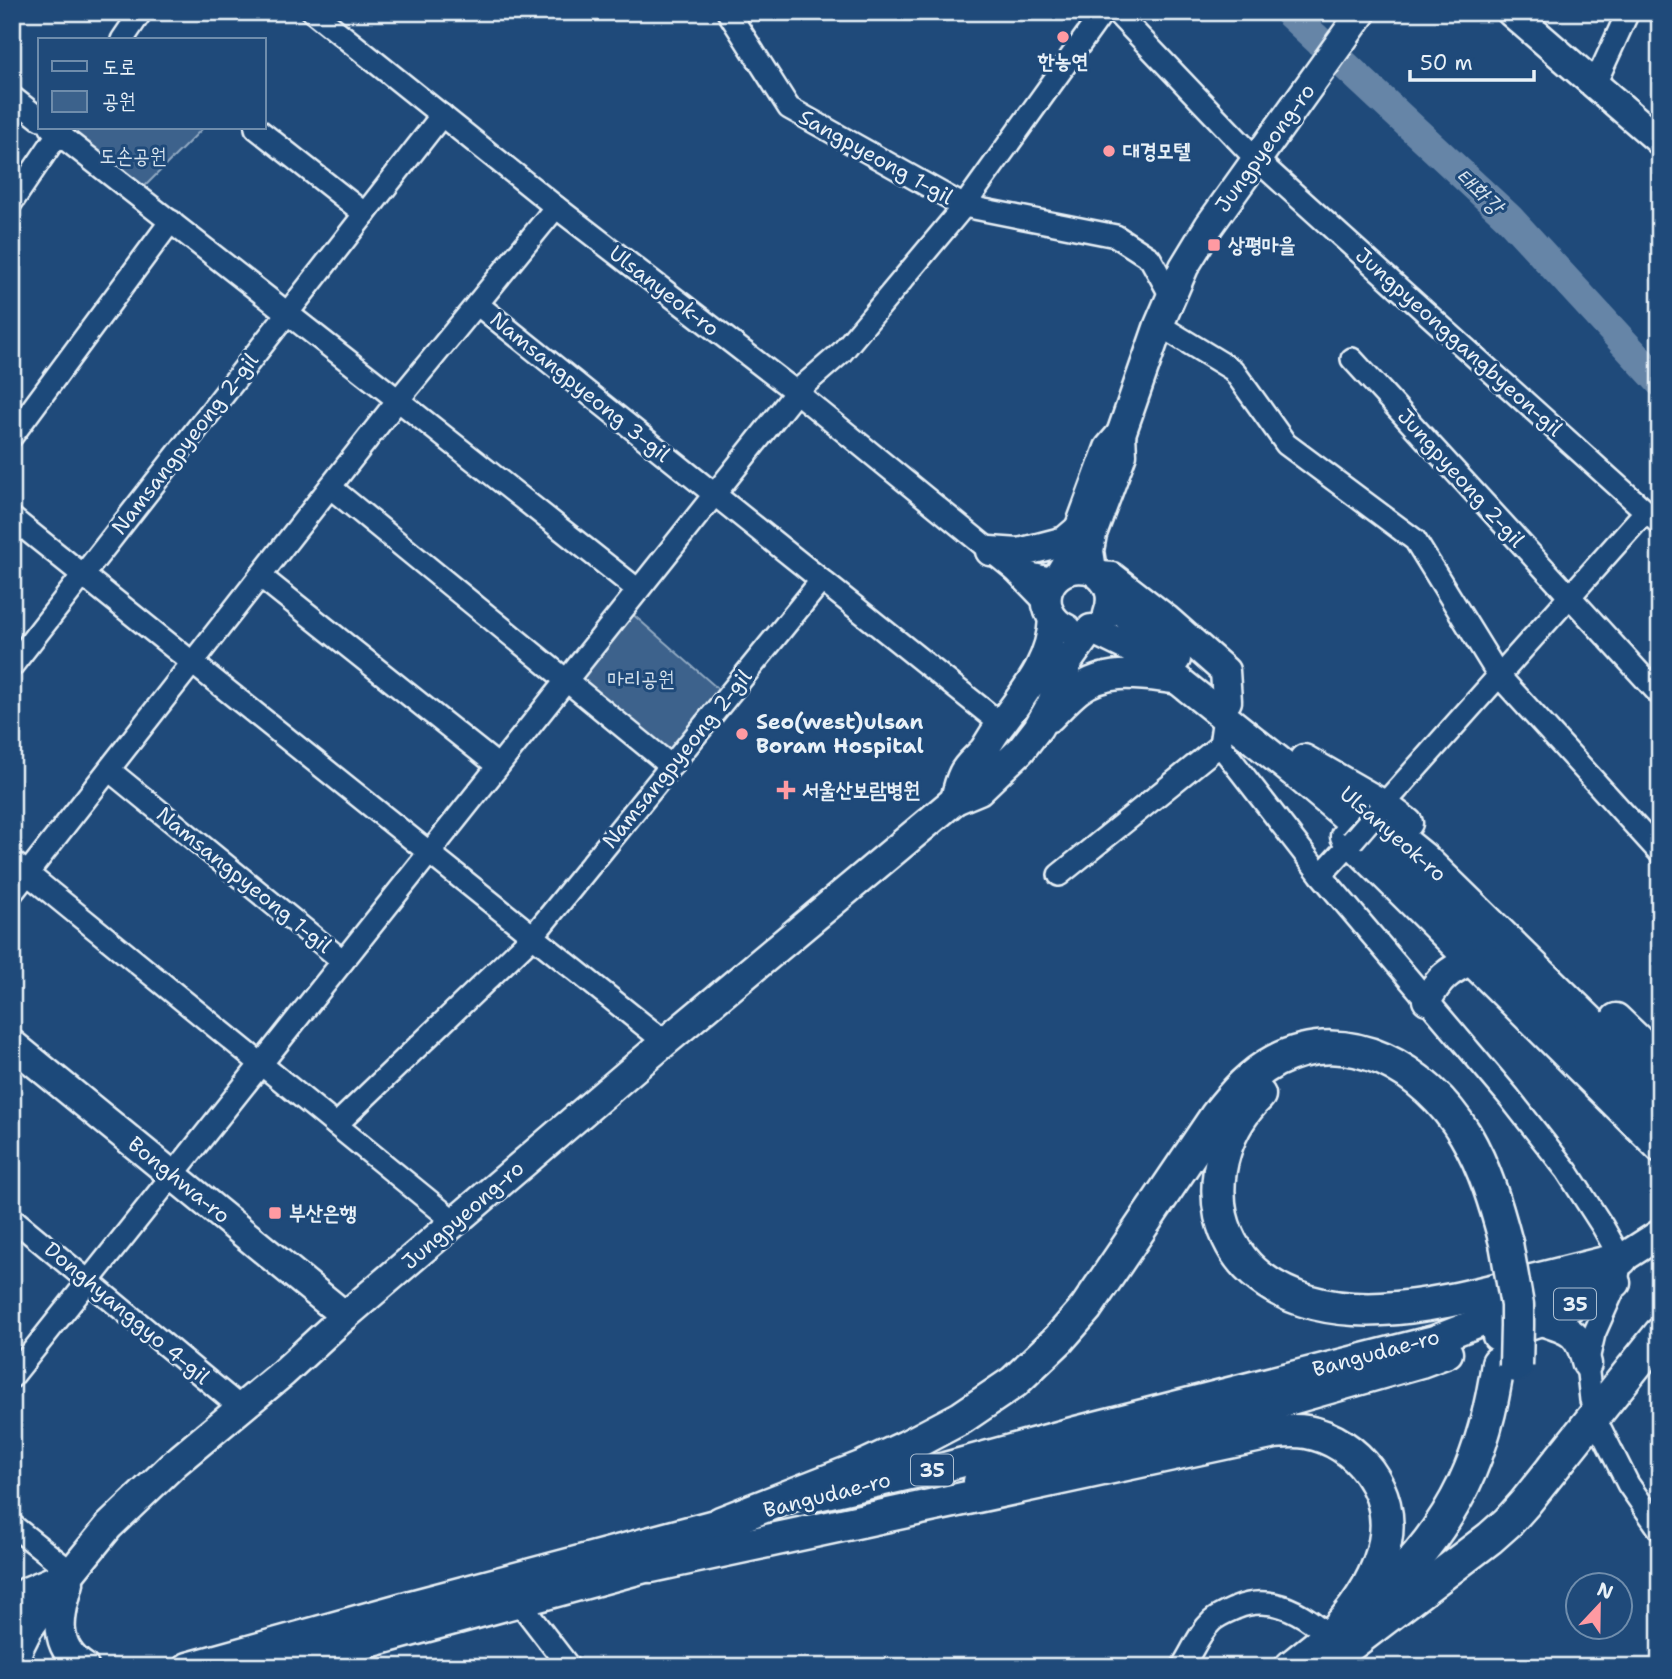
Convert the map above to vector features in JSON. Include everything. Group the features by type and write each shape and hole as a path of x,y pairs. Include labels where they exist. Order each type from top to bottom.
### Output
{"highway":[{"path":"721,1522 860,1468 906,1447 961,1418 1014,1382 1059,1339 1086,1308 1217,1115 1247,1081 1287,1056 1312,1049 1350,1049 1390,1062 1414,1076 1438,1099 1464,1133 1484,1172 1500,1246 1500,1284 1507,1364 1505,1419 1471,1504 1425,1575 1383,1619"},
{"path":"1500,1246 1490,1234 1479,1202 1452,1146 1427,1110 1404,1089 1379,1075 1340,1066 1310,1068 1289,1074 1268,1087 1250,1104 1230,1135 1221,1163 1218,1191 1227,1235 1244,1262 1255,1273 1279,1290 1309,1302 1346,1308 1421,1306 1619,1271"},
{"path":"1321,1667 1508,1522 1660,1334"},
{"path":"1326,1628 1390,1584 1430,1540 1444,1520 1466,1479 1485,1433 1507,1364"},
{"path":"652,1566 1261,1435 1285,1431 1306,1432 1336,1442 1363,1463 1375,1481 1382,1499 1386,1516 1385,1544 1370,1584 1356,1607 1326,1628 1291,1667"}],"main road":[{"name":"Jungpyeong-ro","path":"1121,434 1159,326 1184,267 1209,226 1362,12"},
{"path":"1511,12 1660,141"},
{"path":"955,800 964,772 1025,692 1044,660 1053,634 1054,594 1109,447 1121,434"},
{"path":"1102,581 1082,567 1071,568 1054,594 1061,626 1070,631 1091,629 1100,624 1111,606 1102,581 1089,551 1092,534 1122,454 1121,434"},
{"path":"990,551 1019,553 1065,541 1079,529"},
{"name":"Ulsanyeok-ro","path":"1102,581 1140,630 1223,721"},
{"path":"1038,728 1051,705 1069,660 1091,629"},
{"name":"Ulsanyeok-ro","path":"1091,629 1157,664 1223,721 1298,766 1424,857 1660,1088"},
{"path":"1038,728 1077,691 1103,678 1136,674 1177,680"},
{"name":"Jungpyeong-ro","path":"13,1667 28,1629 56,1591 110,1526 175,1463 665,1042 955,800 979,790 1021,750 1038,728"},
{"path":"1298,766 1381,808 1419,832 1660,1060"},
{"path":"1298,766 1351,842 1660,1148"},
{"name":"Ulsanyeok-ro","path":"1298,766 1660,1118"},
{"path":"1427,1000 1438,981 1452,969 1470,961"},
{"name":"Bonghwa-ro","path":"12,1044 345,1316"},
{"name":"Bangudae-ro","path":"281,1667 652,1566 1291,1400 1421,1363 1541,1321 1578,1303 1598,1291 1660,1234"},
{"name":"Bangudae-ro","path":"188,1667 811,1497 945,1467 1434,1340 1660,1255"},
{"path":"1541,1321 1562,1327 1576,1336 1583,1346 1587,1364"},
{"path":"12,1607 28,1591 72,1573"},
{"path":"72,1573 63,1605 60,1631 69,1653 84,1667"}],"street":[{"name":"Ulsanyeok-ro","path":"313,12 556,206 796,392 1014,570 1054,594"},
{"name":"Sangpyeong 1-gil","path":"728,12 789,107 964,206 1116,236 1150,258 1171,296"},
{"path":"343,961 796,392 842,352 964,206 1102,12"},
{"name":"Jungpyeonggangbyeon-gil","path":"1116,12 1653,518"},
{"path":"1594,86 1628,12"},
{"path":"12,97 38,117"},
{"path":"288,313 442,115"},
{"path":"12,202 58,130 638,590"},
{"path":"259,130 365,214"},
{"path":"477,304 556,206"},
{"path":"12,436 170,221"},
{"name":"Namsangpyeong 3-gil","path":"398,400 477,304 1001,724"},
{"name":"Namsangpyeong 2-gil","path":"12,666 288,313"},
{"path":"1159,326 1233,370 1286,444 1415,540 1499,676 1660,853"},
{"name":"Jungpyeong 2-gil","path":"1352,359 1660,695"},
{"path":"12,893 20,867 109,770 398,400"},
{"path":"330,487 671,766"},
{"path":"12,518 665,1042"},
{"path":"1321,875 1570,597 1653,518"},
{"path":"260,576 498,766"},
{"name":"Namsangpyeong 2-gil","path":"533,936 821,581"},
{"name":"Ulsanyeok-ro","path":"1223,721 1321,875 1509,1097 1567,1171 1604,1227 1619,1271"},
{"path":"1059,875 1223,721"},
{"name":"Namsangpyeong 1-gil","path":"12,1377 343,961 109,770"},
{"path":"20,867 455,1222"},
{"path":"337,1125 533,936"},
{"name":"Donghyanggyo 4-gil","path":"12,1218 241,1408"},
{"path":"1591,1400 1587,1364 1594,1334 1619,1271"},
{"path":"1601,1430 1628,1484 1660,1530"},
{"path":"12,1525 72,1573"},
{"path":"519,1602 569,1667"},
{"path":"1182,1667 1211,1622 1223,1613 1248,1604 1267,1602 1286,1608 1326,1628"}],"green space":[{"name":"도손공원","path":"70,130 201,130 137,194"},
{"name":"마리공원","path":"629,611 724,694 672,758 574,679"}],"waterway":[{"name":"태화강","path":"1288,12 1509,218 1660,382"}],"place":[{"name":"한농연","path":"1063,37"},
{"name":"대경모텔","path":"1109,151"},
{"name":"상평마을","path":"1214,245"},
{"name":"Seo(west)ulsan Boram Hospital","path":"742,734"},
{"name":"서울산보람병원","path":"786,790"},
{"name":"부산은행","path":"275,1213"}]}
